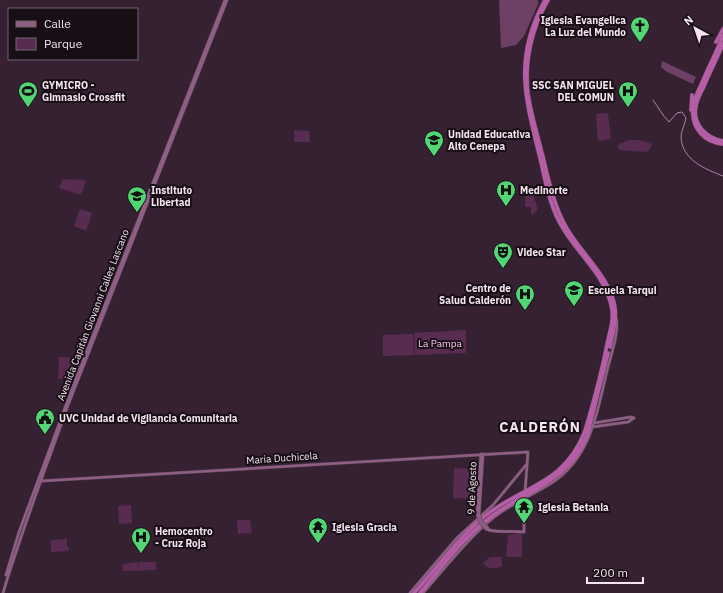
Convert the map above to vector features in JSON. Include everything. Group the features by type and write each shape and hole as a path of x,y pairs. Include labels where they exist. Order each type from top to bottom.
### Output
{"highway":[{"path":"414,593 437,564 484,516 541,483 563,467 571,458 582,441 606,350 613,317 612,308 606,289 558,220 548,192 528,113 524,86 526,53 532,28 545,0"},
{"path":"420,593 470,535 488,519 554,479 567,468 577,455 584,442 591,422 611,341 616,315 609,288 567,229 557,209 532,113 527,81 529,53 539,17 548,0"},
{"path":"716,42 723,29"},
{"path":"693,113 693,104 723,36"},
{"path":"723,44 699,97 695,110 698,123 704,133 715,139 723,141"},
{"path":"692,95 691,107 695,125 700,133 711,141 723,144"}],"main road":[{"name":"Avenida Capitán Giovanni Calles Lascano","path":"40,481 226,0"},
{"name":"Avenida Capitán Giovanni Calles Lascano","path":"2,593 20,537 75,381 226,0"},
{"path":"423,593 437,574 486,523 554,482 577,460 584,448 594,423 614,340 617,324 616,315"},
{"path":"592,427 628,422 634,418 631,417 594,423"},
{"name":"Maria Duchicela","path":"40,481 528,452 526,465"},
{"name":"9 de Agosto","path":"482,454 478,514 481,521 487,528"},
{"path":"525,492 526,465"},
{"path":"410,593 437,564 457,538 493,505 526,465"},
{"path":"487,528 494,532 524,532 524,505 527,498"},
{"path":"520,502 524,503 524,505"},
{"path":"487,528 494,530 520,529 524,527"}],"green space":[{"path":"608,113 611,139 598,141 596,114"},
{"path":"294,130 309,131 310,142 294,142"},
{"path":"629,140 639,140 652,144 650,149 646,152 619,150 618,146 621,143"},
{"path":"63,179 86,180 81,195 59,188"},
{"path":"531,188 538,210 533,214 531,214 531,207 525,207 526,189"},
{"path":"80,209 92,213 86,231 74,226"},
{"name":"La Pampa","path":"466,330 466,353 415,355 414,333"},
{"path":"413,334 414,355 383,356 383,335"},
{"path":"59,357 67,357 81,363 75,379 58,379"},
{"path":"454,468 474,469 474,499 453,498"},
{"path":"131,505 132,523 119,524 118,506"},
{"path":"237,520 250,520 252,533 238,534"},
{"path":"521,533 522,557 506,557 508,535"},
{"path":"67,539 67,547 69,547 69,551 51,552 51,540"},
{"path":"490,557 502,557 502,567 487,567 483,563"},
{"path":"138,562 138,569 139,562 156,562 156,570 123,571 123,564"}],"shaded area":[{"path":"499,0 537,0 539,2 524,36 516,45 501,48"},
{"path":"662,61 696,77 693,84 667,72 661,67"}],"waterway":[{"path":"653,100 669,122 677,113 682,112 686,118 681,137 685,152 702,167 723,176"}],"place":[{"name":"Iglesia Evangelica La Luz del Mundo","path":"640,43"},
{"name":"GYMICRO - Gimnasio Crossfit","path":"28,108"},
{"name":"SSC SAN MIGUEL DEL COMUN","path":"628,108"},
{"name":"Unidad Educativa Alto Cenepa","path":"434,157"},
{"name":"Medinorte","path":"506,207"},
{"name":"Instituto Libertad","path":"137,213"},
{"name":"Video Star","path":"503,269"},
{"name":"Escuela Tarqui","path":"574,307"},
{"name":"Centro de Salud Calderón","path":"525,311"},
{"name":"UVC Unidad de Vigilancia Comunitaria","path":"45,435"},
{"name":"Iglesia Betania","path":"524,524"},
{"name":"Iglesia Gracia","path":"318,544"},
{"name":"Hemocentro - Cruz Roja","path":"141,554"}],"district":[{"name":"CALDERÓN","path":"540,427"}]}
